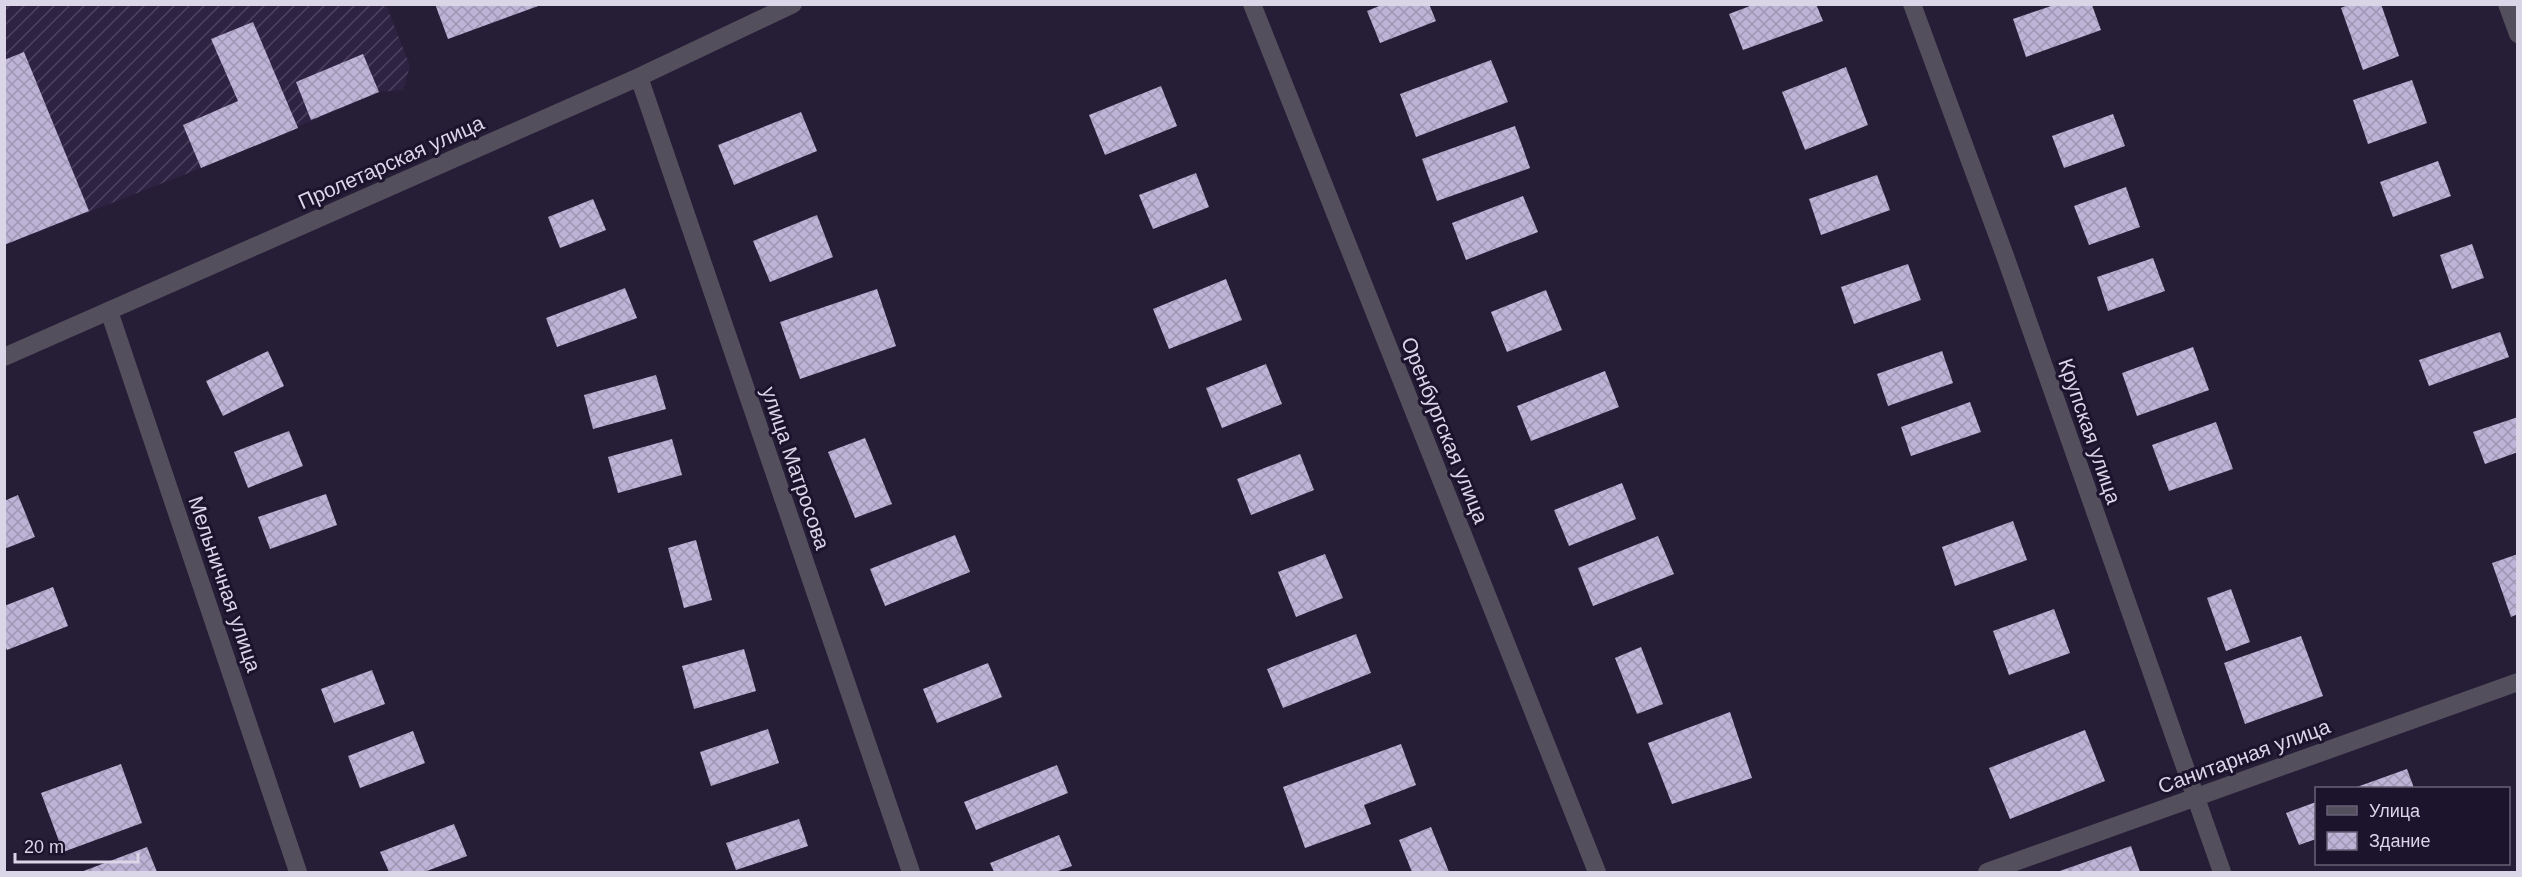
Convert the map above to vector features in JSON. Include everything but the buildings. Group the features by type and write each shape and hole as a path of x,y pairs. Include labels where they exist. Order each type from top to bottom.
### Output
{"street":[{"name":"Пролетарская улица","path":"4,357 639,77 794,4"},
{"name":"Оренбургская улица","path":"1252,4 1597,873"},
{"name":"Крупская улица","path":"1912,4 2004,254 2222,873"},
{"path":"2507,4 2517,34"},
{"name":"улица Матросова","path":"639,77 911,873"},
{"name":"Мельничная улица","path":"109,311 298,873"},
{"name":"Санитарная улица","path":"1986,873 2517,682"}],"shaded area":[{"path":"5,5 386,5 410,66 403,90 379,92 201,168 5,245"}]}
